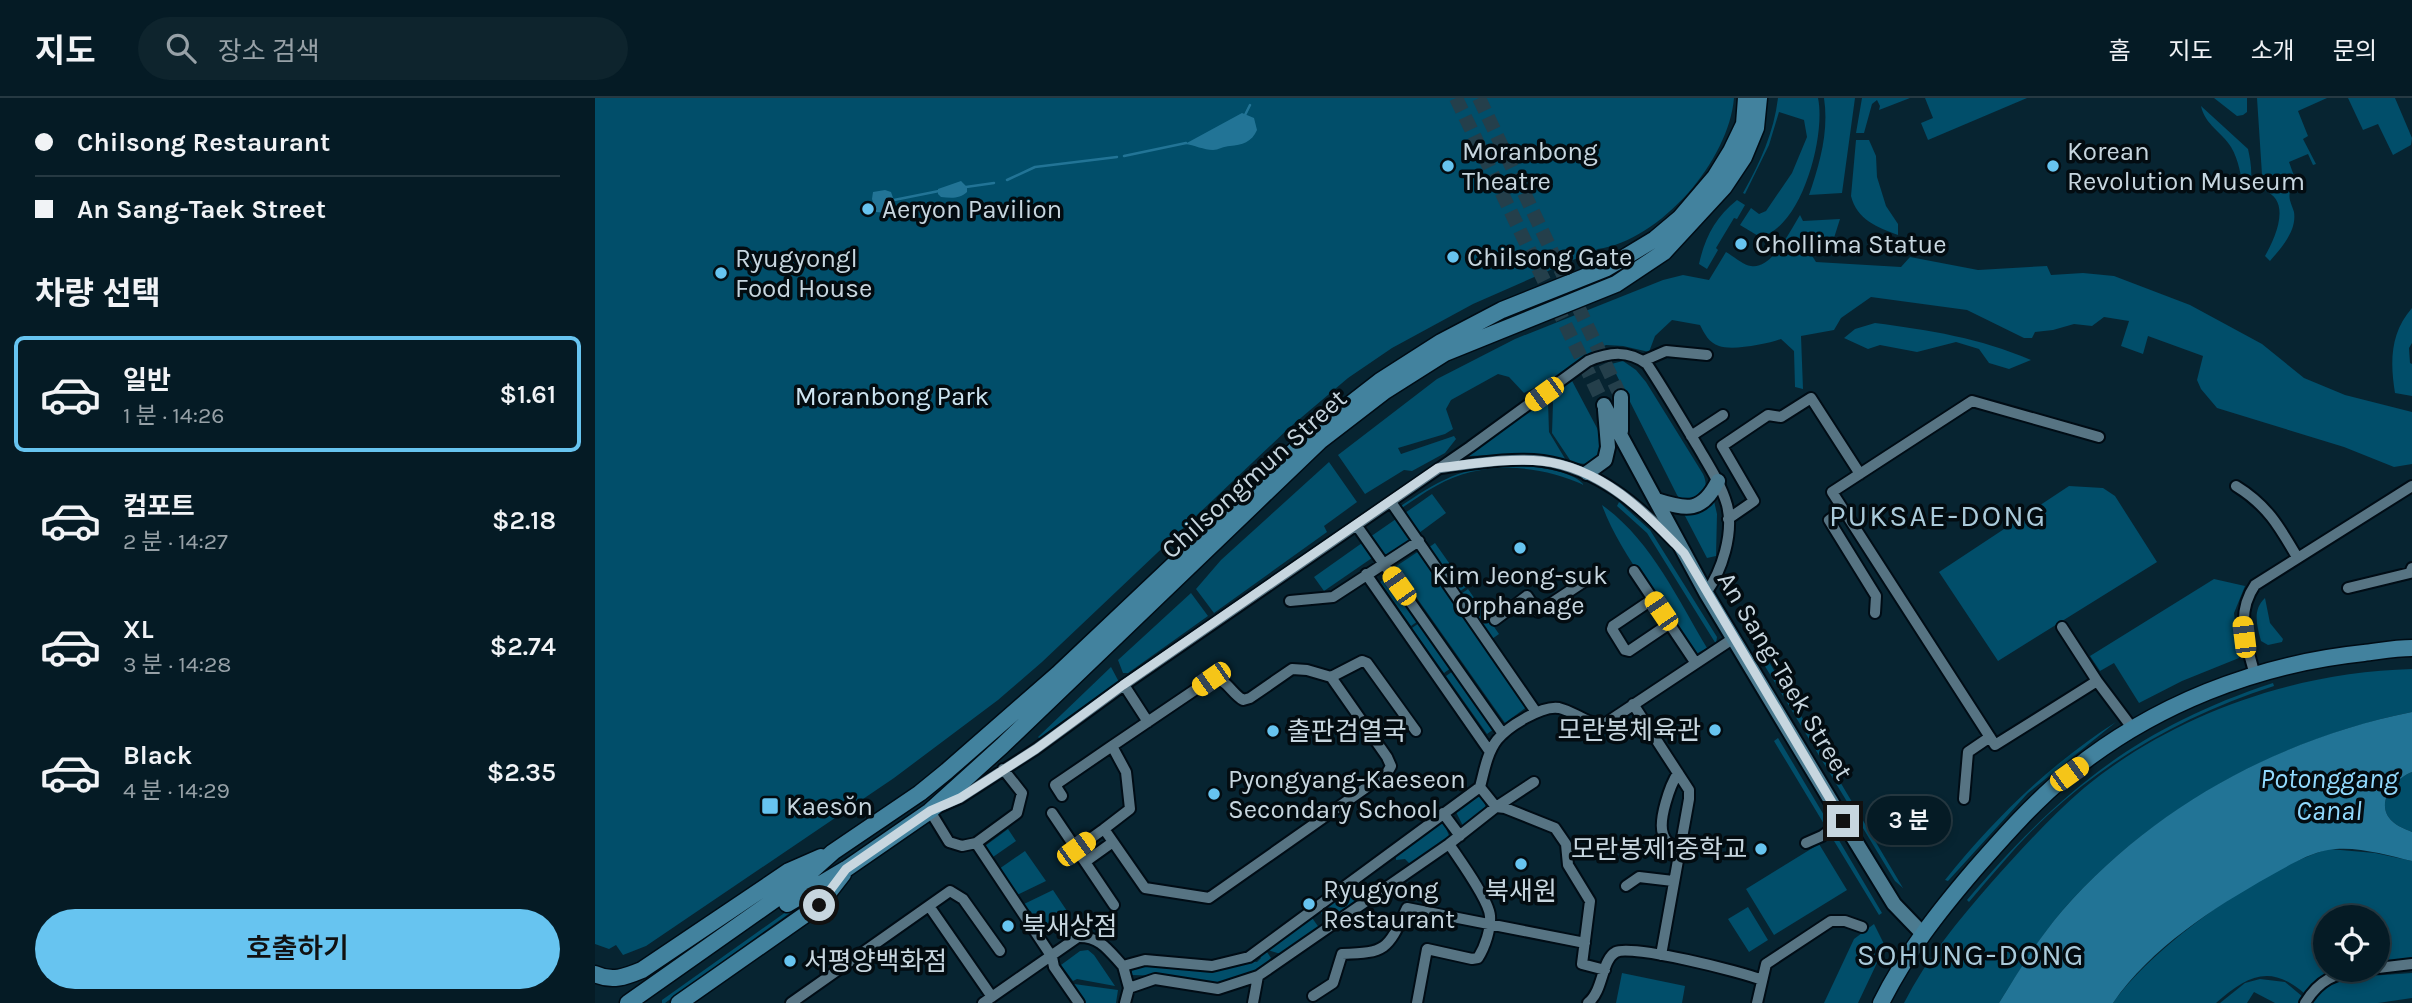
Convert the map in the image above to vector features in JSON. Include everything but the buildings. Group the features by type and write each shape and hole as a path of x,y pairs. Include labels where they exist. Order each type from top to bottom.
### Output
{"main road":[{"name":"Chilsongmun Street","path":"628,1003 797,884 833,852 920,793 958,762 1058,674 1313,433 1380,381 1421,354 1489,316 1607,268 1655,239 1680,218 1715,177 1741,132 1746,98"},
{"name":"Chilsongmun Street","path":"647,1003 803,892 846,869 930,811 1002,746 1320,441 1385,391 1445,354 1616,284 1664,252 1724,187 1744,157 1756,128 1759,98"},
{"path":"1621,397 1621,433"},
{"name":"An Sang-Taek Street","path":"1587,473 1605,460 1608,447 1605,405 1706,593 1894,904 1922,933"},
{"path":"1657,500 1690,508 1701,504 1718,481"},
{"path":"1881,1003 1922,933 1990,853 2034,806 2069,774 2133,729 2184,702 2255,675 2313,659 2412,648"},
{"name":"Chilsongmun Street","path":"595,974 604,978 620,979 642,970 789,871 833,852"},
{"path":"833,852 846,869"},
{"name":"Chilsongmun Street","path":"679,1003 819,905 846,869"}],"street":[{"path":"1643,361 1666,351 1707,355"},
{"path":"1003,769 1022,793 1017,813 976,844 963,846 949,842 930,811 960,798 1003,769 1036,749 1123,685 1357,526 1588,361 1603,355 1635,355 1643,361 1665,391 1718,481 1728,519 1724,557 1717,578 1706,593"},
{"path":"1728,519 1755,501 1722,446 1768,415 1781,417 1811,398 1860,474"},
{"path":"2097,681 1994,746 1832,492 1972,401 2099,437"},
{"path":"1691,436 1723,415"},
{"path":"1438,468 1517,460 1543,461 1587,473 1637,507 1684,553"},
{"path":"2237,486 2255,498 2271,514 2297,557"},
{"path":"2255,675 2244,637 2242,618 2244,607 2255,585 2412,486"},
{"path":"1391,502 1536,712"},
{"path":"1843,510 1829,520 1875,596 1875,613"},
{"path":"1357,526 1503,734"},
{"path":"1290,601 1333,597 1419,541"},
{"path":"1634,571 1695,662"},
{"path":"2349,588 2411,572"},
{"path":"1366,574 1490,752"},
{"path":"1495,620 1527,596 1538,612 1594,575"},
{"path":"1653,599 1613,626 1612,629 1625,650 1669,624"},
{"path":"2062,627 2097,681 2133,729"},
{"path":"1123,966 1145,960 1212,966 1249,957 1480,787 1496,741 1536,712 1546,708 1559,708 1597,724 1606,723 1734,638"},
{"path":"1331,677 1362,661 1367,663 1416,731"},
{"path":"1062,796 1055,785 1211,679 1223,680 1243,700 1251,698 1292,669 1331,677 1391,766 1387,773 1209,898 1145,888 1104,829"},
{"path":"1123,685 1148,722"},
{"path":"1633,704 1689,790 1661,955"},
{"path":"1965,799 1968,751 1990,737"},
{"path":"1076,849 1130,809 1126,772 1112,746"},
{"path":"1678,773 1668,792 1662,827 1667,843 1679,851"},
{"path":"1129,988 1155,979 1218,989 1258,976 1450,844 1496,807 1534,782"},
{"path":"1480,787 1496,807 1555,828 1566,844 1568,865 1590,901 1582,964 1605,970"},
{"path":"1052,813 1114,905"},
{"path":"1443,813 1460,836"},
{"path":"1806,843 1822,836 1843,821"},
{"path":"1085,862 1113,842"},
{"path":"976,844 1052,957 1054,967 1079,1003"},
{"path":"1417,1003 1427,949 1478,958 1483,951 1489,925 1488,908 1450,844"},
{"path":"1626,886 1639,877 1673,881"},
{"path":"792,1003 950,891 963,899 1000,951"},
{"path":"929,906 988,1000 1078,937 1089,937 1101,941 1123,966 1129,988 1125,1003"},
{"path":"1313,996 1333,983 1342,954 1373,953 1392,940 1407,908 1585,943"},
{"path":"1756,1003 1766,964 1831,921 1845,921 1862,927"},
{"path":"1588,1003 1594,998 1608,960 1615,952 1622,950 1744,972 1762,980"},
{"path":"2390,967 2412,964"},
{"path":"1253,1003 1258,976"},
{"path":"2305,1003 2312,991 2323,982"}],"green space":[{"name":"Moranbong Park","path":"595,98 1734,98 1729,122 1705,171 1667,214 1622,242 1598,249 1473,304 1392,348 1348,378 1289,428 1042,662 998,700 894,778 646,946 623,955 616,945 609,949 595,944"},
{"path":"1778,98 1818,98 1818,134 1808,178 1799,199 1788,217 1775,230 1760,237 1740,225 1751,208 1759,214 1766,211 1792,173 1807,137 1804,120 1779,112 1769,145 1745,194 1743,193 1765,147"},
{"path":"1824,98 1855,98 1842,193 1809,195 1823,147"},
{"path":"1862,98 1910,98 1879,110 1877,100 1872,104 1864,133 1856,133"},
{"path":"1925,98 2027,98 1928,140 1921,123 1933,118"},
{"path":"2214,98 2247,98 2247,112 2237,116"},
{"path":"2257,98 2327,98 2298,111 2308,136 2303,139 2316,164 2313,165 2308,154 2289,162 2298,187 2298,192 2290,191 2294,212 2293,226 2287,239 2270,261 2265,256 2277,230 2279,211 2272,195 2263,190"},
{"path":"2348,98 2395,98 2412,138 2411,145 2393,155 2378,124 2363,130"},
{"path":"2201,106 2248,149 2251,177 2247,193 2244,192 2234,152 2206,118"},
{"path":"1856,140 1869,140 1876,156 1877,177 1886,206 1898,224 1898,235 1863,217 1854,204 1851,196"},
{"path":"1737,200 1745,205 1716,248 1718,250 1707,269 1699,264 1704,245 1717,221"},
{"path":"1800,215 1803,221 1840,219 1834,238 1807,248 1816,262 1901,267 1910,257 1978,270 2047,266 2051,275 2083,273 2114,276 2190,305 2262,344 2304,378 2345,395 2412,412 2412,464 2394,467 2344,447 2217,408 2197,380 2203,356 2148,336 2143,354 2121,346 2129,321 2104,317 2092,326 2074,324 2035,332 2032,338 2024,338 1967,310 1871,297 1841,318 1834,330 1801,336 1803,389 1795,387 1794,351 1781,339 1750,346 1725,347 1715,345 1700,325 1672,320 1655,336 1649,352 1606,345 1589,353 1563,373 1524,393 1509,377 1498,374 1451,400 1446,409 1453,429 1445,434 1398,448 1401,454 1454,436 1456,439 1445,453 1412,471 1404,470 1365,494 1338,455 1437,379 1515,339 1663,280 1683,275 1709,280 1726,252 1748,265 1759,266 1780,247"},
{"path":"2412,308 2412,343 2409,348 2412,396 2395,393 2392,359 2399,327"},
{"path":"1875,323 1954,336 2031,360 2009,369 1989,363 1979,349 1956,342 1917,352 1880,345 1868,349 1844,338 1855,329"},
{"path":"1623,361 1636,370 1646,382 1703,474 1705,489 1695,502 1681,501 1677,495 1611,364"},
{"path":"1570,377 1604,447 1599,459 1588,464 1572,463 1552,433 1553,403 1548,392"},
{"path":"1545,398 1548,401 1549,432 1567,462 1521,454 1469,456 1470,452"},
{"path":"1329,462 1357,502 1324,526 1327,532 1214,613 1196,589 1221,560"},
{"path":"1515,466 1562,472 1584,485 1529,469 1491,469 1454,478 1399,510 1398,508 1426,489 1466,471"},
{"path":"2069,486 2103,488 2115,496 2157,562 1998,661 1939,572"},
{"path":"1432,494 1446,513 1419,533 1405,513"},
{"path":"1714,501 1717,514 1716,556 1707,558 1684,514"},
{"path":"1619,502 1650,530 1717,637 1716,644 1647,533 1617,506"},
{"path":"1602,505 1635,535 1649,552 1707,648 1696,654 1632,562"},
{"path":"1396,519 1410,540 1385,558 1370,537"},
{"path":"1362,543 1372,558 1324,591 1314,577"},
{"path":"1435,543 1466,587 1459,592 1428,548"},
{"path":"1419,551 1528,706 1505,723 1395,567"},
{"path":"1387,577 1418,621 1411,626 1380,582"},
{"path":"2214,579 2245,586 2234,613 2239,658 2182,681 2139,703 2114,663 2100,671 2090,656"},
{"path":"1468,589 1499,634 1492,639 1461,594"},
{"path":"1191,593 1208,616 1128,673 1123,673 1118,660"},
{"path":"2265,598 2270,623 2283,639 2282,642 2268,645 2261,641 2257,613"},
{"path":"1419,623 1451,668 1444,673 1412,628"},
{"path":"1762,650 1903,888 1895,881 1757,653"},
{"path":"1111,667 1119,682 1049,734 1040,739 1038,737"},
{"path":"2412,669 2412,712 2362,724 2267,760 2221,783 2136,840 2097,874 2062,911 1999,1003 1904,1003 1933,955 1991,883 2059,810 2119,761 2197,718 2281,688 2325,678"},
{"path":"1453,671 1494,729 1487,734 1446,676"},
{"path":"2273,683 2274,686 2212,709 2154,738 2099,773 2048,815 1969,902 1967,900 2034,827 2068,796 2103,768 2180,721"},
{"path":"2116,722 2028,793 1948,881 1945,880 1983,835 2024,794 2068,756"},
{"path":"1778,738 1828,822 1827,829 1774,741"},
{"path":"2412,772 2412,832 2392,821 2385,807 2393,786"},
{"path":"1482,795 1487,811 1464,828 1455,810 1470,798"},
{"path":"1443,821 1450,838 1412,866 1405,859 1396,860 1396,854"},
{"path":"1008,829 1016,841 993,857 985,846"},
{"path":"1831,836 1837,837 1882,913 1879,915"},
{"path":"1819,844 1847,890 1774,935 1746,889"},
{"path":"2329,849 2375,853 2412,861 2412,960 2390,963 2390,905 2313,905 2314,982 2305,994 2292,984 2270,976 2249,980 2216,1003 2113,1003 2131,981 2181,934 2242,891 2302,859"},
{"path":"1025,851 1046,881 1017,895 999,869"},
{"path":"1365,887 1369,895 1329,923 1318,909 1330,900 1339,902 1358,888"},
{"path":"1053,890 1069,914 1044,932 1024,904"},
{"path":"807,897 809,899 662,1003 662,1000"},
{"path":"1748,907 1768,940 1749,952 1728,919"},
{"path":"1310,915 1320,929 1284,955 1268,950 1271,958 1260,969 1220,986 1161,976 1132,975 1132,969 1152,964 1214,971 1246,962 1257,962 1261,958 1257,953"},
{"path":"1874,924 1885,946 1858,1003 1824,1003 1854,939"},
{"path":"1088,950 1115,986 1077,979 1073,981 1061,965 1080,951"},
{"path":"1622,973 1685,986 1682,1003 1616,1003"},
{"path":"2412,973 2412,998 2378,1003 2311,1003 2328,982 2390,982 2390,975"},
{"path":"2260,979 2285,982 2303,997 2300,1003 2275,1003 2254,992 2247,1003 2220,1003 2245,983"},
{"path":"1074,984 1118,990 1116,1003 1082,1003 1073,991"}],"water":[{"path":"1242,113 1254,118 1257,130 1246,142 1213,150 1185,144"},
{"path":"961,181 967,187 964,194 952,198 938,194 938,189"},
{"path":"873,192 891,192 898,212 896,214 876,212"},
{"name":"Potonggang Canal","path":"2412,712 2412,772 2393,786 2385,807 2392,821 2412,832 2412,861 2349,849 2313,854 2248,888 2184,931 2146,964 2113,1003 1999,1003 2062,911 2136,840 2177,809 2266,759 2362,724"}],"waterway":[{"path":"1245,115 1250,105"},
{"path":"1124,156 1186,143"},
{"path":"1007,180 1035,167 1117,157"},
{"path":"966,187 994,183"},
{"path":"894,200 939,191"}],"tunnel":[{"path":"1456,98 1604,405"},
{"path":"1479,98 1621,397"}],"place":[{"name":"Moranbong Theatre","path":"1448,166"},
{"name":"Korean Revolution Museum","path":"2053,166"},
{"name":"Aeryon Pavilion","path":"868,209"},
{"name":"Chollima Statue","path":"1741,244"},
{"name":"Chilsong Gate","path":"1453,257"},
{"name":"Ryugyongl Food House","path":"721,273"},
{"name":"Kim Jeong-suk Orphanage","path":"1520,548"},
{"name":"모란봉체육관","path":"1715,730"},
{"name":"출판검열국","path":"1273,731"},
{"name":"Pyongyang-Kaeseon Secondary School","path":"1214,794"},
{"name":"Kaesŏn","path":"770,806"},
{"name":"모란봉제1중학교","path":"1761,849"},
{"name":"북새원","path":"1521,864"},
{"name":"Ryugyong Restaurant","path":"1309,904"},
{"name":"북새상점","path":"1008,926"},
{"name":"서평양백화점","path":"790,961"}],"district":[{"name":"PUKSAE-DONG","path":"1938,516"},
{"name":"SOHUNG-DONG","path":"1971,955"}],"route":[{"path":"819,905 846,869 930,811 960,798 1036,749 1123,685 1365,521 1438,468 1487,462 1543,461 1587,473 1655,522 1684,553 1843,821"}]}
